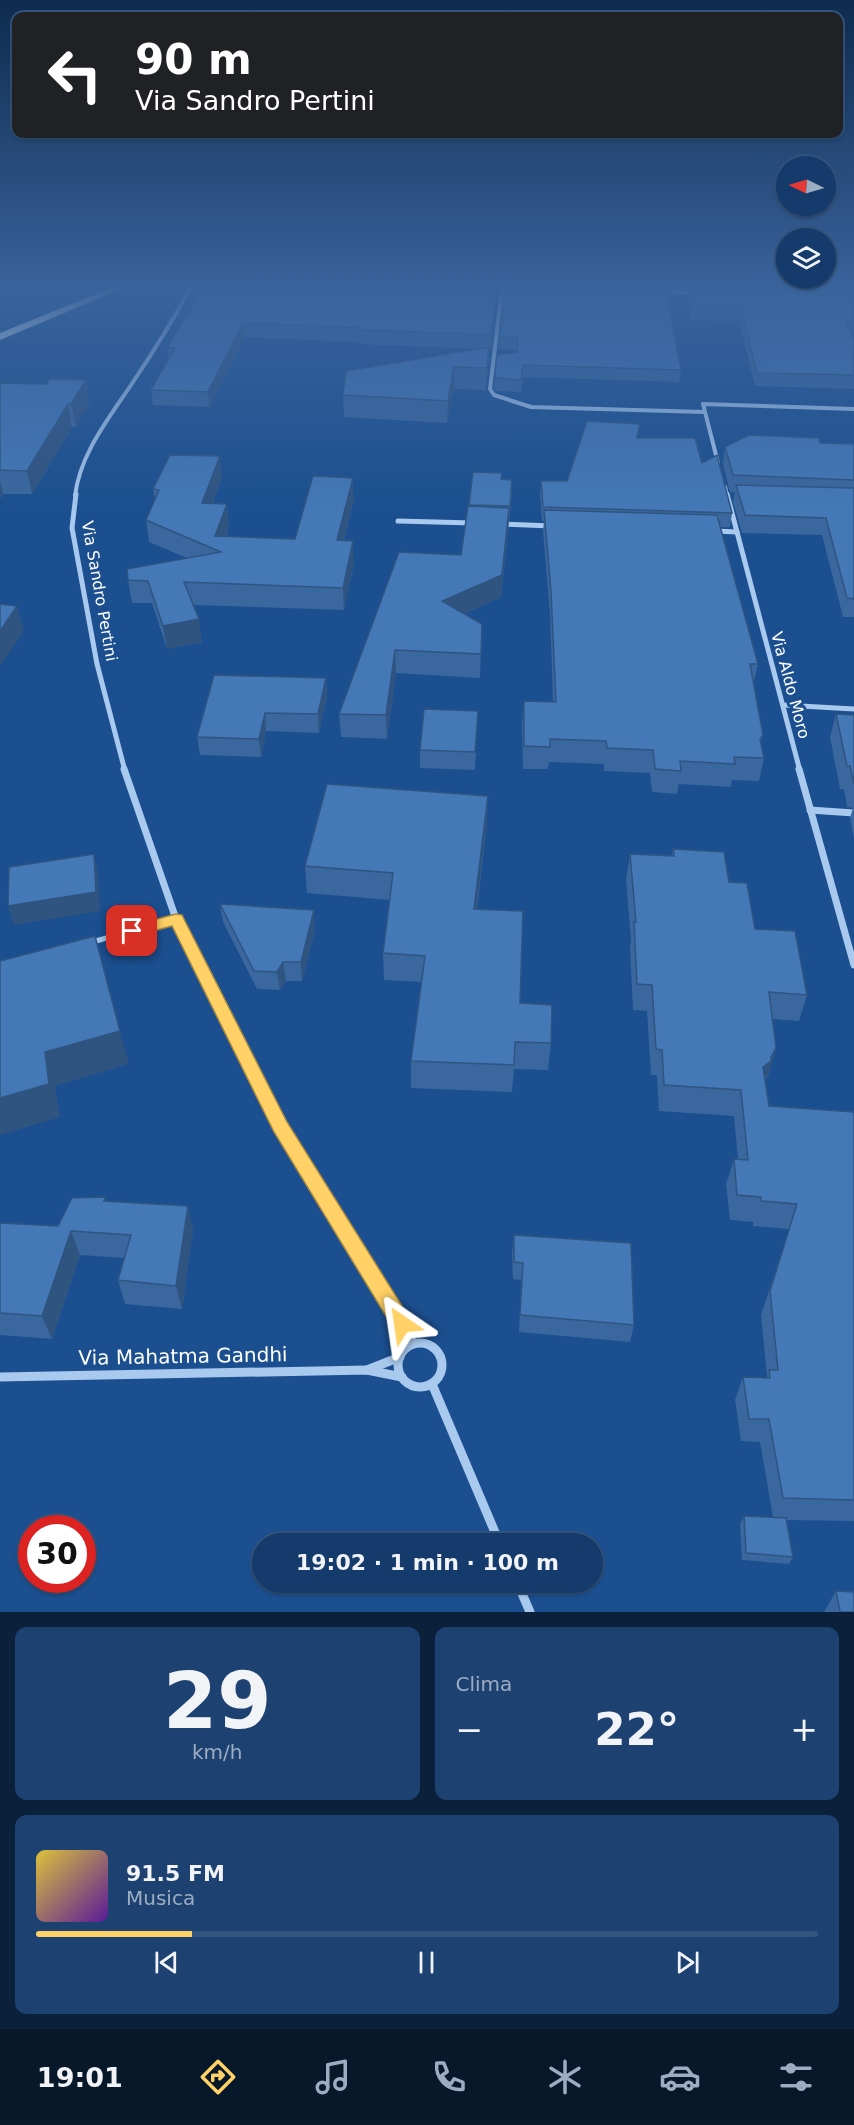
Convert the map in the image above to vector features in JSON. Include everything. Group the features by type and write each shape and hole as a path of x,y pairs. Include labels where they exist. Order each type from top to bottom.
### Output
{"street":[{"name":"Via Sandro Pertini","path":"146,362 90,448 77,481 72,528 97,664 129,788 176,919 280,1127 414,1344"},
{"path":"493,362 490,389 494,395 531,407 704,412"},
{"path":"719,465 704,412 704,404 854,409"},
{"name":"Via Aldo Moro","path":"722,476 810,810 854,964"},
{"path":"728,497 740,497"},
{"path":"398,521 480,524"},
{"path":"491,524 562,526"},
{"path":"702,531 737,532"},
{"path":"783,705 854,709"},
{"path":"810,810 854,813"},
{"path":"414,1344 432,1346 441,1358 441,1371 432,1384 416,1387 402,1377 398,1364 400,1357 404,1350 414,1344"},
{"name":"Via Mahatma Gandhi","path":"367,1370 400,1357"},
{"name":"Via Mahatma Gandhi","path":"0,1377 367,1370 402,1377"},
{"path":"432,1384 495,1533"},
{"path":"522,1593 530,1612"}],"lane":[{"path":"88,944 176,919"}],"building":[{"path":"167,362 223,362 208,392 151,390"},
{"path":"398,362 488,362 487,368 454,367 448,401 343,395 346,371"},
{"path":"496,362 680,362 681,370 523,365 521,380 495,376"},
{"path":"754,362 854,362 854,375 757,373"},
{"path":"49,379 86,380 71,404 68,404 27,471 0,470 0,383 47,384"},
{"path":"587,421 640,424 637,438 695,438 702,463 717,455 732,513 543,507 541,481 567,481"},
{"path":"749,435 819,438 820,443 854,444 854,480 733,475 725,447"},
{"path":"170,455 220,456 202,503 227,504 215,536 295,539 313,476 353,478 337,540 353,541 343,588 184,582 199,619 163,626 148,581 128,580 127,569 221,552 146,520 159,490 153,489"},
{"path":"473,472 502,473 501,479 512,480 510,506 469,505"},
{"path":"736,485 854,488 854,599 847,598 826,518 745,515"},
{"path":"468,506 509,508 502,575 442,601 482,624 481,654 395,650 386,715 339,714 399,552 461,555"},
{"path":"544,510 717,515 758,664 750,664 763,735 760,739 764,758 734,757 735,764 680,761 681,771 655,769 653,750 607,748 606,741 550,739 550,747 524,746 524,701 556,702 551,592"},
{"path":"0,604 17,606 0,631"},
{"path":"214,675 326,678 318,714 265,713 259,739 197,737"},
{"path":"424,709 478,711 475,752 420,750"},
{"path":"836,714 854,715 854,784 850,766 847,766"},
{"path":"327,784 488,796 474,909 523,911 520,1003 552,1005 551,1043 515,1042 514,1065 411,1061 425,956 383,953 393,873 305,866"},
{"path":"673,849 724,852 729,882 747,883 755,929 795,931 807,995 769,992 776,1048 771,1061 763,1067 769,1106 854,1112 854,1500 783,1498 769,1419 749,1419 743,1377 770,1378 769,1370 778,1370 770,1291 797,1204 761,1201 761,1197 737,1195 734,1159 748,1160 741,1090 664,1085 662,1050 656,1049 652,985 637,984 634,922 636,922 630,854 674,856"},
{"path":"94,854 96,892 8,906 9,867"},
{"path":"220,904 314,910 301,962 283,962 277,972 254,971"},
{"path":"95,936 120,1031 45,1052 49,1084 0,1098 0,961"},
{"path":"105,1197 104,1201 188,1206 176,1286 118,1280 131,1235 71,1231 42,1316 0,1313 0,1223 58,1226 72,1198"},
{"path":"514,1235 631,1243 634,1325 520,1315 523,1263 514,1262"},
{"path":"744,1516 786,1518 793,1557 746,1553"},
{"path":"836,1591 854,1592 854,1612 840,1612"}],"route":[{"path":"132,931 176,919 280,1127 402,1324"}]}
